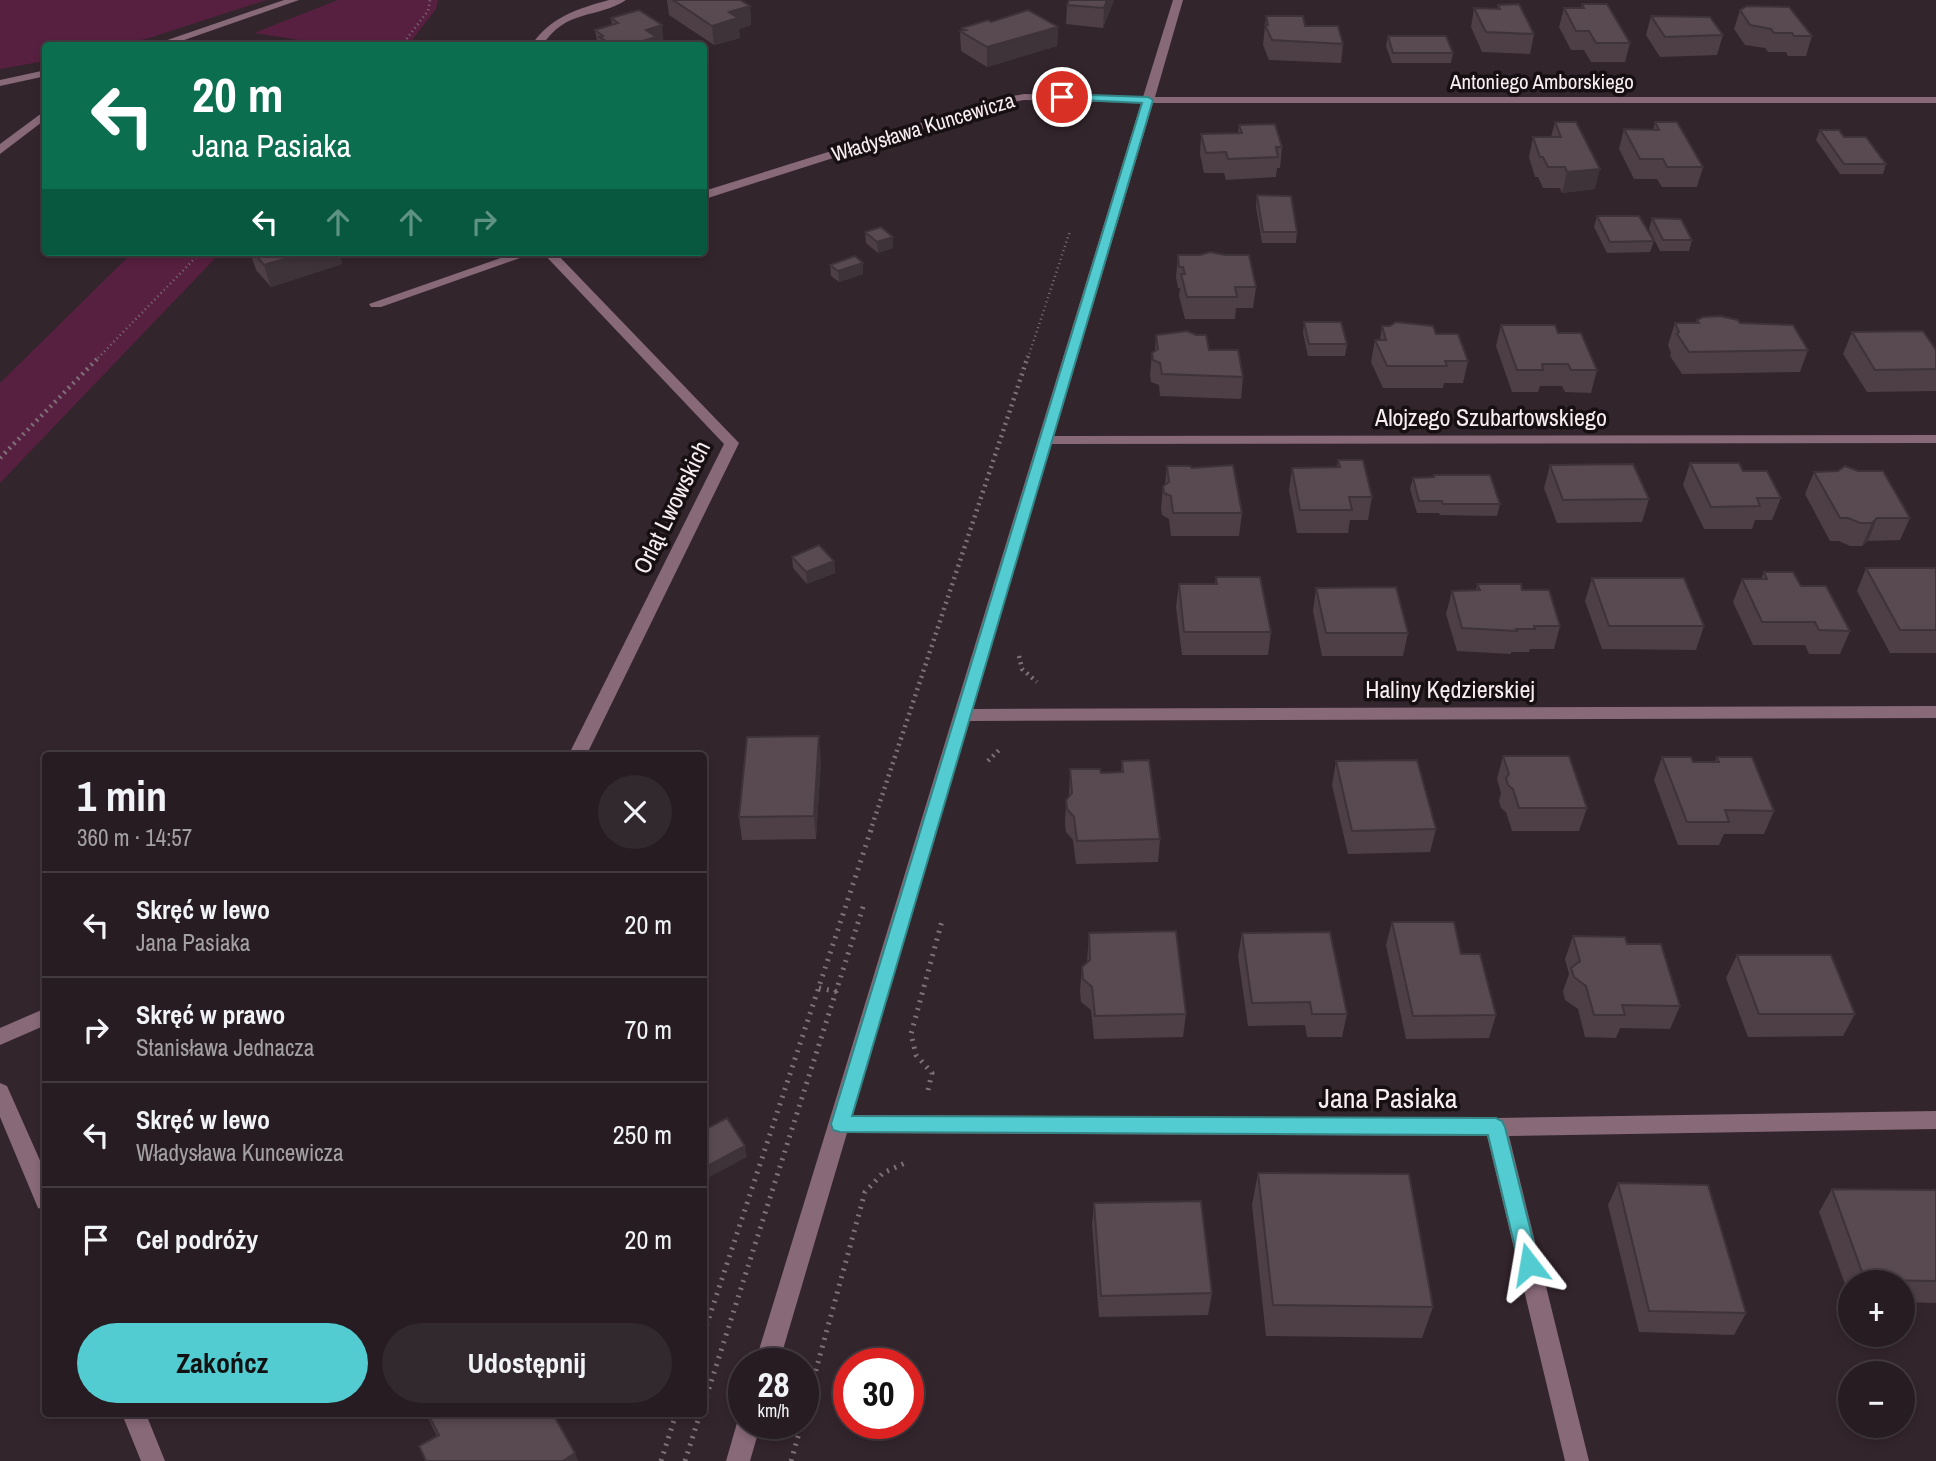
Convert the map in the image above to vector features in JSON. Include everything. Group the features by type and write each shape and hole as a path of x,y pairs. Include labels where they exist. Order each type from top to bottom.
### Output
{"street":[{"path":"167,42 294,0"},
{"path":"538,42 541,36 562,20 621,0"},
{"path":"772,1348 1178,0"},
{"path":"0,83 42,74"},
{"name":"Władysława Kuncewicza","path":"707,194 997,102 1024,97 1148,100"},
{"name":"Antoniego Amborskiego","path":"1148,100 1936,100"},
{"path":"0,150 42,116"},
{"path":"376,303 519,256"},
{"name":"Orląt Lwowskich","path":"552,256 732,443 579,752"},
{"name":"Alojzego Szubartowskiego","path":"1046,440 1936,439"},
{"name":"Haliny Kędzierskiej","path":"963,715 1936,712"},
{"path":"0,1037 42,1018"},
{"path":"0,1092 42,1192"},
{"name":"Jana Pasiaka","path":"840,1124 1496,1127 1936,1120"},
{"path":"1496,1127 1577,1461"},
{"path":"135,1417 153,1461"},
{"path":"738,1461 744,1439"}],"path":[{"path":"404,42 428,11 430,0"},
{"path":"707,1324 1074,218"},
{"path":"0,458 197,256"},
{"path":"661,1461 675,1417"},
{"path":"685,1461 700,1417"},
{"path":"791,1461 797,1439"}],"shaded area":[{"path":"0,0 266,0 130,42 42,42 42,62 0,69"},
{"path":"338,0 438,0 436,9 410,42 305,42 254,33"},
{"path":"129,256 217,256 0,483 0,383"}],"building":[{"path":"673,0 740,0 750,6 729,12 738,18 712,26"},
{"path":"1069,0 1107,0 1104,8 1067,5"},
{"path":"1519,4 1534,34 1486,32 1474,8 1500,9 1498,5"},
{"path":"1582,4 1607,4 1630,43 1596,43 1589,31 1576,31 1564,8 1584,8"},
{"path":"1747,6 1789,7 1812,36 1774,33 1771,29 1750,25 1740,10"},
{"path":"639,10 662,25 646,30 656,37 639,42 608,42 599,37 603,36 595,30 618,23 611,18"},
{"path":"1028,10 1058,27 987,47 960,31 966,30 962,28"},
{"path":"1266,16 1303,16 1305,26 1338,26 1343,44 1272,40 1265,25 1268,25"},
{"path":"1651,16 1710,17 1723,35 1665,37"},
{"path":"1388,36 1446,36 1453,53 1393,53"},
{"path":"1555,122 1576,122 1600,169 1567,172 1565,167 1548,167 1543,157 1540,157 1533,137 1561,137"},
{"path":"1655,122 1677,122 1703,167 1667,167 1663,159 1640,159 1624,129 1659,130"},
{"path":"1275,124 1282,147 1276,147 1278,157 1228,159 1226,152 1206,153 1201,134 1242,133 1239,125"},
{"path":"1820,130 1839,130 1844,137 1866,137 1886,164 1844,164"},
{"path":"1257,195 1291,196 1297,232 1263,232"},
{"path":"1597,216 1639,216 1654,241 1610,242"},
{"path":"1652,218 1681,219 1692,240 1663,240"},
{"path":"881,227 893,237 877,242 865,232"},
{"path":"1210,252 1249,255 1256,287 1235,287 1237,297 1187,297 1181,274 1185,274 1183,267 1179,267 1178,255"},
{"path":"256,256 294,256 264,265"},
{"path":"855,256 863,263 838,271 830,265"},
{"path":"1720,316 1738,320 1740,323 1793,325 1808,350 1689,352 1677,334 1679,332 1675,323 1699,323 1697,320 1703,317"},
{"path":"1304,322 1341,322 1347,344 1309,344"},
{"path":"1396,322 1433,326 1436,334 1458,334 1468,361 1445,361 1447,366 1387,366 1375,340 1386,340 1382,326 1390,326"},
{"path":"1501,325 1555,325 1558,333 1581,333 1597,370 1571,370 1568,364 1542,364 1543,370 1517,370"},
{"path":"1187,331 1206,335 1209,350 1238,350 1243,377 1162,374 1160,363 1153,360 1152,353 1158,349 1156,335"},
{"path":"1923,331 1936,350 1936,369 1875,370 1852,332"},
{"path":"1338,460 1363,460 1372,497 1349,497 1352,510 1300,510 1292,468 1340,467"},
{"path":"1690,463 1739,463 1743,471 1767,471 1781,498 1757,498 1760,506 1711,507"},
{"path":"1633,464 1649,499 1563,500 1550,465"},
{"path":"1233,465 1242,513 1173,513 1171,496 1164,493 1163,486 1169,482 1167,466 1192,468"},
{"path":"1845,466 1858,471 1883,471 1910,518 1877,518 1872,523 1860,523 1840,518 1814,472 1838,471"},
{"path":"1434,475 1490,475 1500,504 1443,504 1442,501 1419,501 1413,478"},
{"path":"819,545 834,561 806,572 792,557"},
{"path":"1866,568 1936,568 1936,630 1900,630"},
{"path":"1764,572 1793,572 1801,586 1826,586 1850,631 1819,630 1815,622 1762,622 1742,579 1767,579"},
{"path":"1216,577 1260,577 1271,632 1184,632 1179,584 1217,584"},
{"path":"1592,578 1684,578 1704,626 1609,626"},
{"path":"1477,584 1521,584 1522,590 1549,590 1560,626 1534,626 1535,629 1516,629 1517,631 1462,628 1452,591 1480,590"},
{"path":"1396,587 1408,633 1326,633 1316,588"},
{"path":"819,736 814,816 739,817 747,737"},
{"path":"1503,756 1569,756 1587,808 1519,808 1513,789 1508,785 1506,778 1509,774"},
{"path":"1662,757 1691,757 1693,762 1719,762 1717,757 1752,757 1774,811 1725,810 1729,822 1687,822"},
{"path":"1149,760 1160,839 1077,841 1074,817 1067,809 1066,800 1072,793 1070,769 1100,769 1101,773 1123,772 1122,761"},
{"path":"1417,760 1436,829 1352,831 1336,761"},
{"path":"1392,922 1454,922 1461,954 1480,954 1496,1015 1413,1016"},
{"path":"1176,931 1186,1014 1095,1016 1092,987 1083,979 1082,967 1090,960 1089,933"},
{"path":"1330,932 1347,1014 1312,1014 1310,1002 1252,1003 1242,933"},
{"path":"1573,936 1625,937 1627,944 1661,944 1680,1006 1622,1005 1625,1015 1594,1015 1586,986 1574,977 1571,968 1580,961"},
{"path":"1737,955 1831,955 1855,1014 1759,1014"},
{"path":"727,1118 745,1146 707,1166 707,1128"},
{"path":"1258,1173 1409,1174 1433,1307 1273,1305"},
{"path":"1618,1183 1708,1185 1746,1313 1649,1311"},
{"path":"1832,1189 1936,1190 1936,1281 1915,1281 1915,1270 1861,1270"},
{"path":"1201,1201 1212,1293 1101,1296 1094,1203"},
{"path":"430,1417 555,1417 575,1453 563,1461 426,1461 419,1446 439,1435"}],"route":[{"path":"1062,97 1148,100 840,1124 1496,1127 1529,1264"}]}
